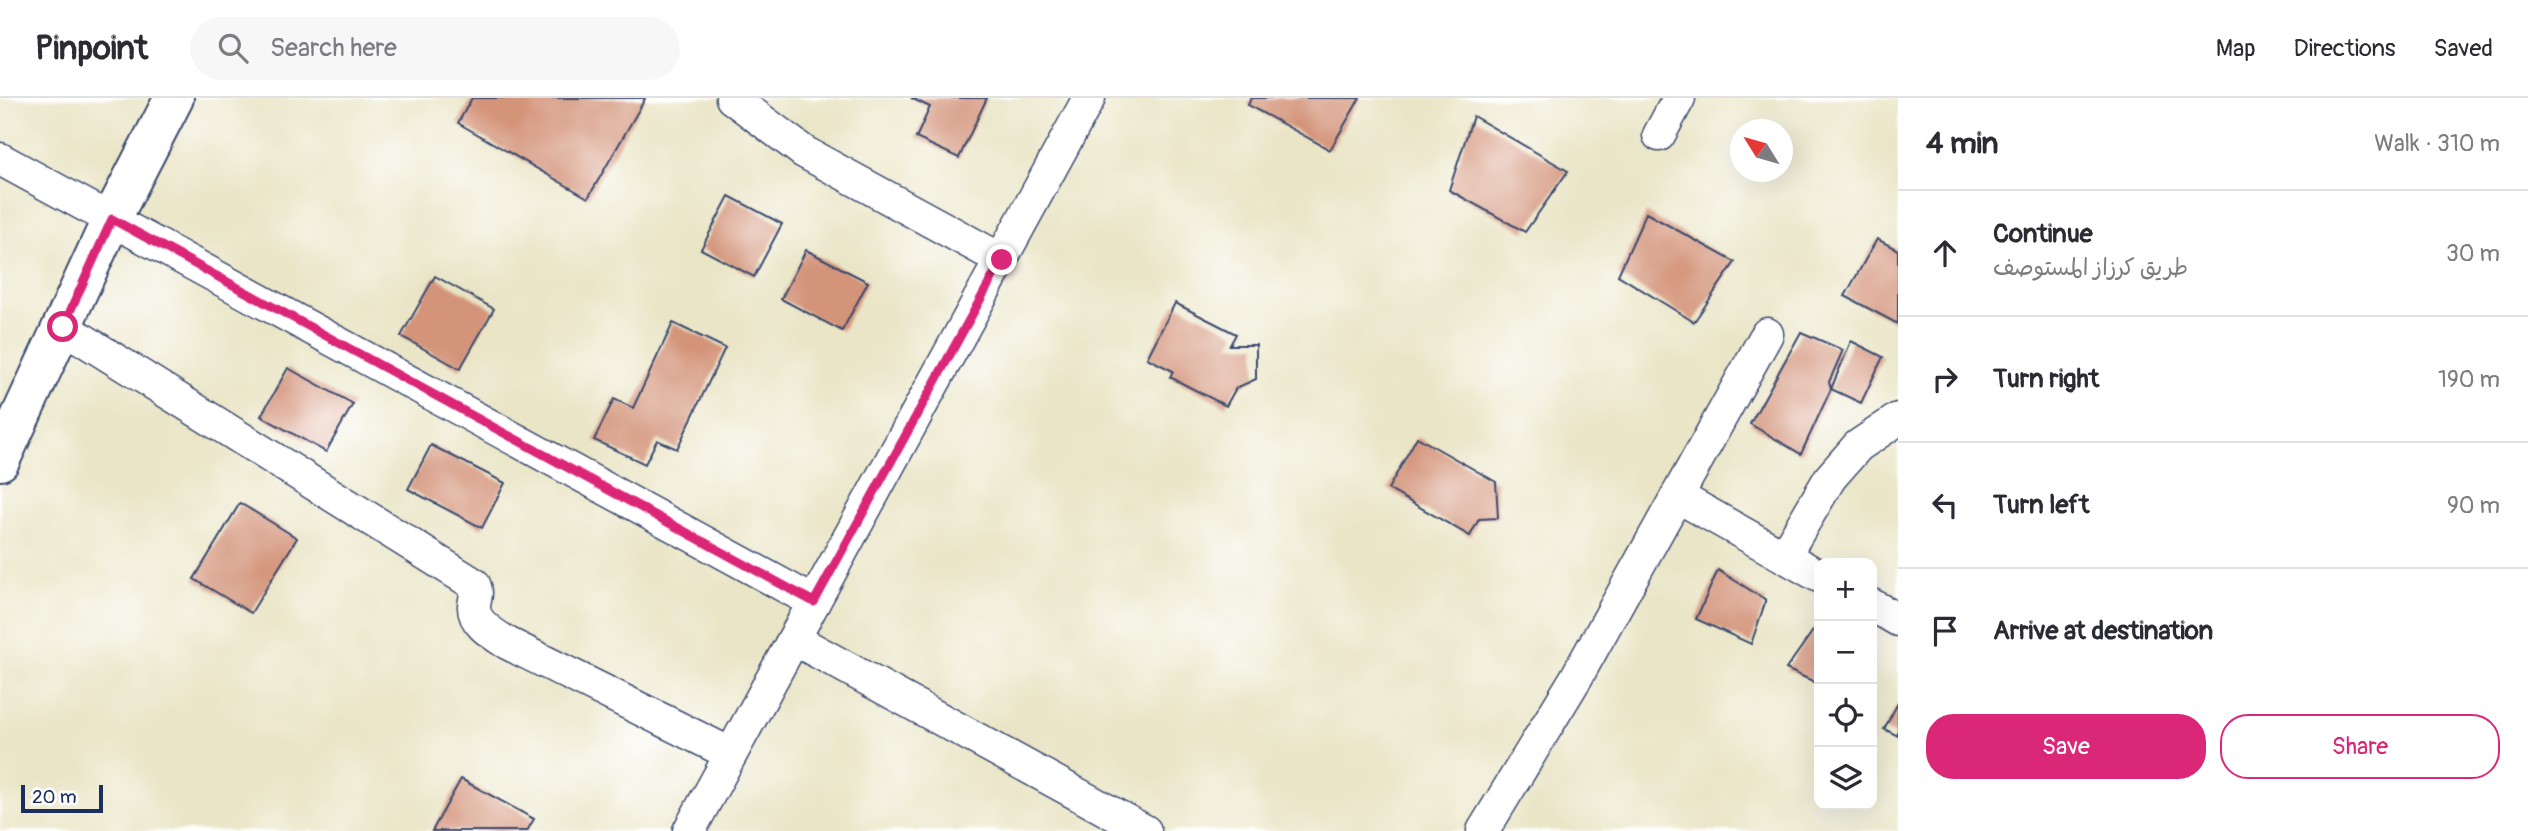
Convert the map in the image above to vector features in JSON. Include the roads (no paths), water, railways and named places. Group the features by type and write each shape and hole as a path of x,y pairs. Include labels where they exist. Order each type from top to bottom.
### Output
{"main road":[{"path":"0,461 112,219 174,98"}],"street":[{"path":"732,98 804,152 1002,260"},
{"path":"689,831 1089,98"},
{"path":"1659,135 1679,98"},
{"path":"0,159 814,602"},
{"path":"63,327 474,584 477,593 474,613 488,630 507,643 731,754"},
{"path":"1483,831 1576,678 1767,334"},
{"path":"1784,556 1830,478 1858,446 1898,419"},
{"path":"1677,496 1814,573"},
{"path":"1877,608 1898,620"},
{"path":"794,639 1145,831"}]}
